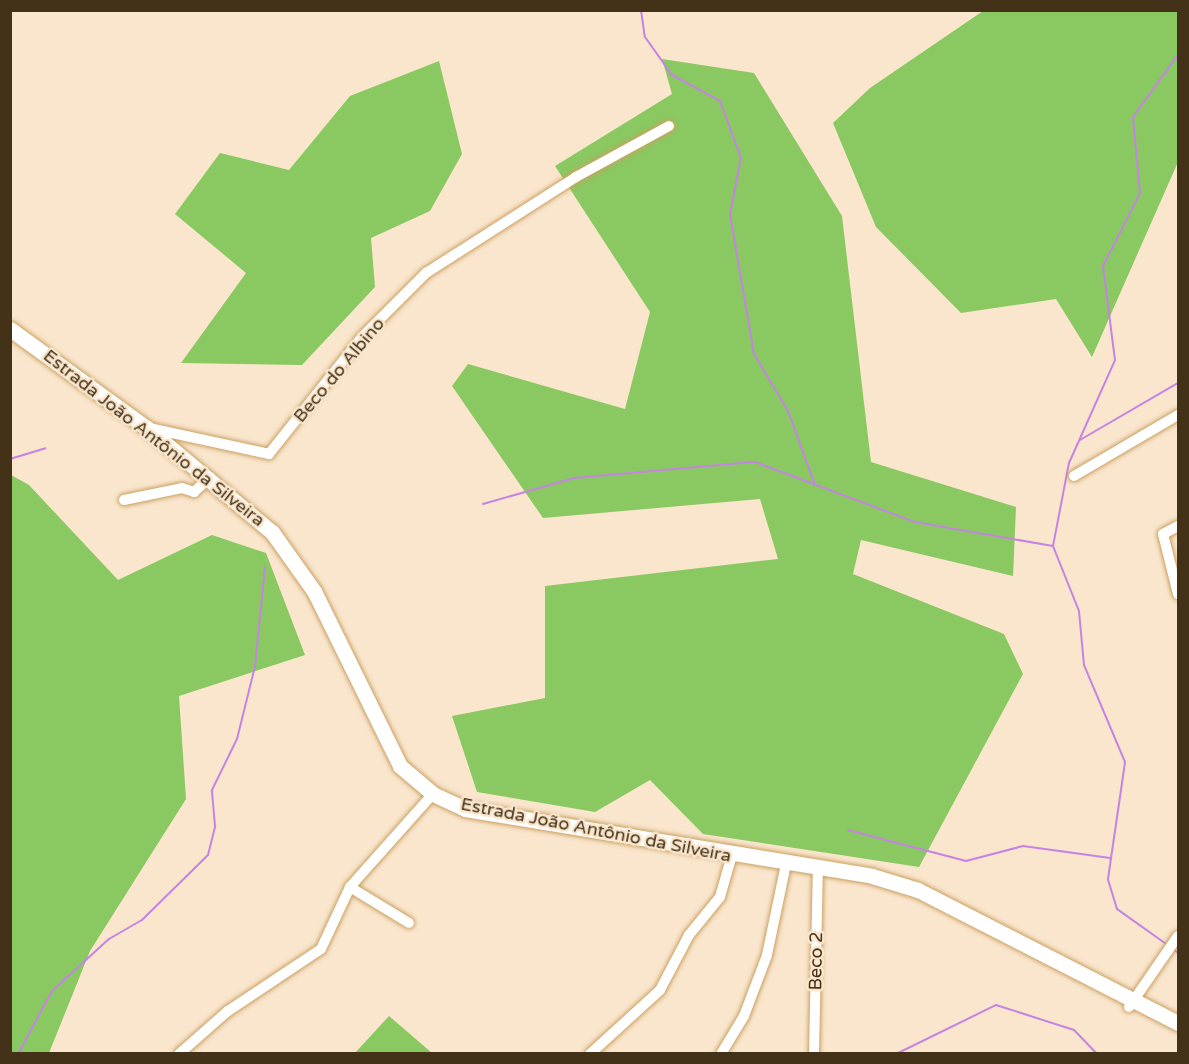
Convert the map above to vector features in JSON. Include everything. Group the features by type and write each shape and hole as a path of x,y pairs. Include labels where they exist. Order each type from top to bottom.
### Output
{"main road":[{"name":"Estrada João Antônio da Silveira","path":"10,329 147,428 257,515 291,554 400,766 433,794 465,809 881,879 963,910 1132,1003 1179,1034"},
{"name":"Estrada João Antônio da Silveira","path":"1132,1003 1179,1023"}],"street":[{"name":"Beco do Albino","path":"147,428 269,454 362,337 426,273 567,182 669,126"},
{"path":"1074,476 1179,415"},
{"path":"124,500 182,488 194,492 210,477"},
{"path":"1179,526 1163,534 1179,594"},
{"path":"179,1053 228,1011 321,949 351,887 433,794"},
{"path":"590,1053 660,990 689,935 720,897 732,855"},
{"path":"721,1053 744,1016 767,955 786,864"},
{"name":"Beco 2","path":"814,1053 818,868"},
{"path":"351,887 409,923"},
{"path":"1132,1003 1179,936"}],"green space":[{"path":"983,11 1178,11 1178,162 1092,357 1056,299 961,313 876,227 833,123 870,88"},
{"path":"662,59 754,73 842,216 871,462 1016,507 1013,576 861,540 853,574 1004,634 1023,674 919,867 703,834 650,780 595,812 477,792 452,716 545,698 545,586 778,559 760,499 543,518 452,386 468,364 625,409 650,312 555,166 672,94"},
{"path":"439,61 462,154 430,211 371,238 375,287 302,365 181,363 246,273 175,214 220,153 289,170 350,96"},
{"path":"11,475 29,485 118,580 212,535 266,553 305,655 179,696 186,799 90,951 49,1053 11,1053"},
{"path":"389,1016 432,1053 355,1053"}],"waterway":[{"path":"641,10 645,37 672,75 720,101 741,158 730,214 754,354 788,411 814,482"},
{"path":"1169,946 1117,909 1108,879 1125,762 1084,665 1079,611 1053,546 1069,463 1115,360 1103,266 1140,193 1133,117 1178,55"},
{"path":"1080,440 1178,383"},
{"path":"10,459 45,448"},
{"path":"483,504 574,478 755,462 915,522 1053,546"},
{"path":"18,1054 52,991 109,939 142,920 208,855 215,826 212,790 237,739 255,666 265,568"},
{"path":"848,830 966,861 1023,846 1110,858"},
{"path":"1173,949 1178,953"},
{"path":"896,1054 996,1005 1074,1030 1097,1054"}]}
